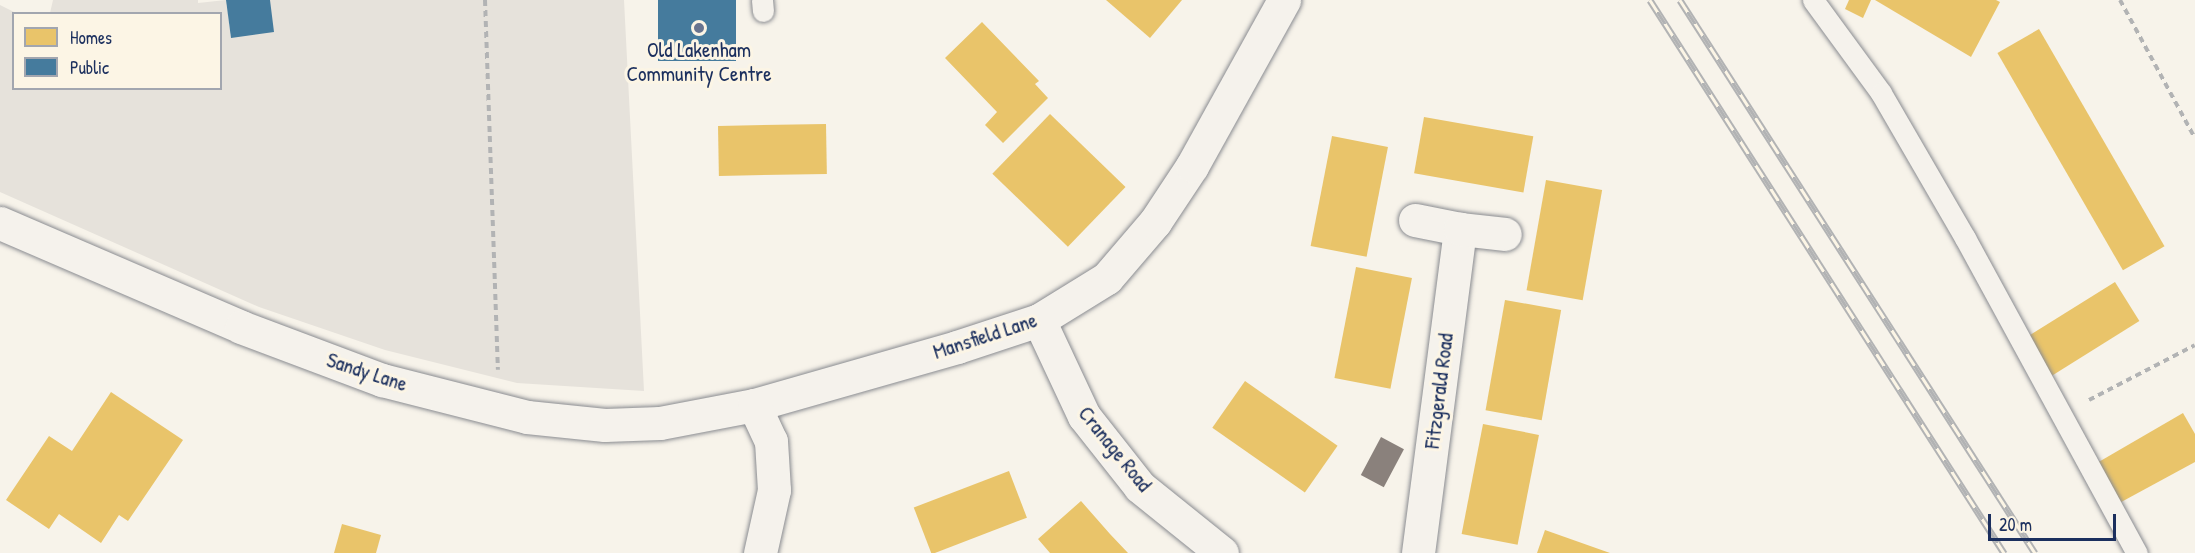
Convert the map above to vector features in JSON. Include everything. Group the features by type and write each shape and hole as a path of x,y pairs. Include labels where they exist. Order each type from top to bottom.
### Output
{"street":[{"name":"Mansfield Lane","path":"754,405 957,347 1039,320 1107,278 1155,222 1192,166 1284,0"},
{"path":"1415,220 1460,229 1505,234"},
{"name":"Sandy Lane","path":"0,223 241,327 382,380 528,417 605,425 660,423 754,405"},
{"name":"Fitzgerald Road","path":"1418,553 1460,229"},
{"name":"Cranage Road","path":"1039,320 1084,416 1140,486 1222,553"},
{"path":"754,405 771,441 774,489 760,553"}],"lane":[{"path":"1813,0 1881,93 1965,238 2137,553"}],"path":[{"path":"485,0 498,369"},
{"path":"2120,0 2195,138"},
{"path":"2062,415 2195,345"}],"shaded area":[{"path":"53,0 198,0 198,3 226,0 231,38 270,0 624,0 644,391 517,383 385,350 259,307 0,192 0,5 14,12 12,12 12,90 222,90 222,12 50,12"}],"building: Homes":[{"path":"1106,0 1182,0 1150,38"},
{"path":"1849,0 1871,0 1863,18 1845,9"},
{"path":"1875,0 1996,0 2000,2 1971,57"},
{"path":"982,22 1039,81 1035,84 1048,98 1003,143 985,125 997,112 945,58"},
{"path":"2039,29 2164,246 2123,270 1997,53"},
{"path":"1050,114 1126,187 1068,247 992,174"},
{"path":"1424,117 1533,136 1523,192 1414,173"},
{"path":"826,124 827,174 719,176 718,126"},
{"path":"1332,136 1388,147 1367,257 1311,246"},
{"path":"1546,180 1602,190 1583,300 1527,290"},
{"path":"1356,267 1412,278 1390,389 1334,378"},
{"path":"2115,282 2139,321 2049,377 2025,338"},
{"path":"1505,300 1561,310 1542,420 1486,410"},
{"path":"1245,381 1338,446 1305,493 1212,428"},
{"path":"111,392 183,440 128,521 119,515 101,543 59,514 49,529 6,500 49,436 72,451"},
{"path":"2183,413 2195,434 2195,462 2112,507 2090,467"},
{"path":"1483,424 1539,435 1518,545 1462,534"},
{"path":"1009,471 1027,518 931,553 914,508"},
{"path":"1081,501 1128,553 1050,553 1038,539"},
{"path":"342,524 381,535 376,553 334,553"},
{"path":"1545,530 1610,553 1537,553"}],"building: Public":[{"path":"226,0 270,0 274,32 231,38"},
{"name":"Old Lakenham Community Centre","path":"658,0 736,0 736,61 658,61"}],"building: Industry":[{"path":"1381,437 1404,449 1384,487 1361,475"}],"railway":[{"path":"1650,0 2004,553"},
{"path":"1680,0 2035,553"}],"place":[{"name":"Old Lakenham Community Centre","path":"699,28"}]}
